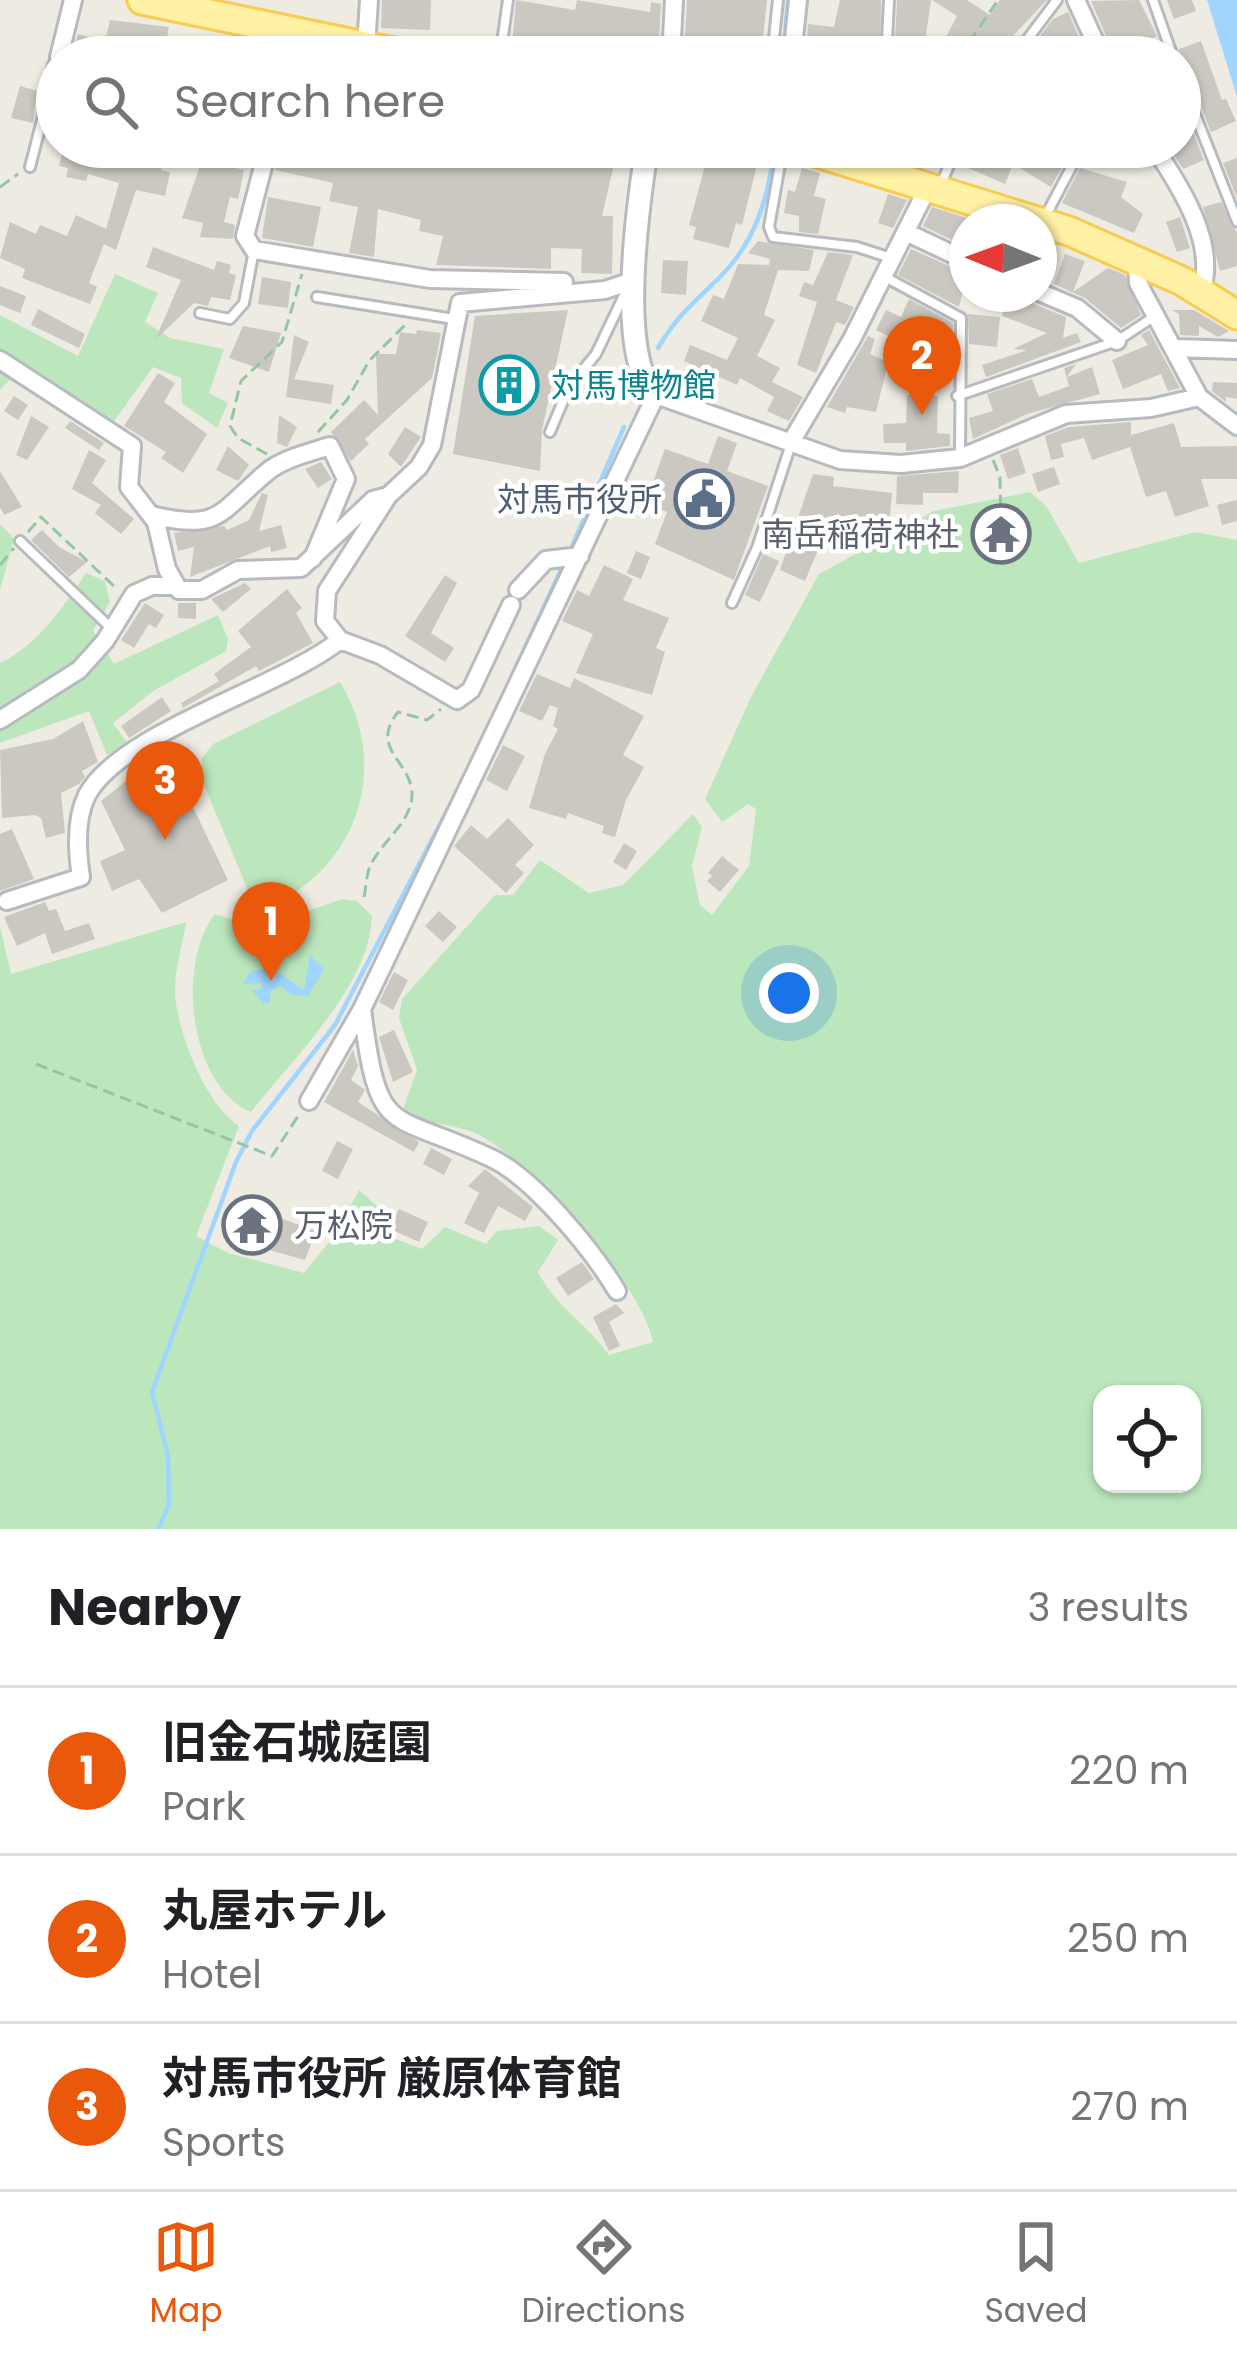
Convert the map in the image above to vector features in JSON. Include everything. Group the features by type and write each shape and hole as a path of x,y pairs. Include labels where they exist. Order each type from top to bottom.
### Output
{"main road":[{"path":"142,0 317,36"},
{"path":"893,168 933,189 983,204"},
{"path":"1057,227 1137,258 1237,316"}],"street":[{"path":"64,36 73,0"},
{"path":"367,36 369,0"},
{"path":"672,36 674,0"},
{"path":"794,36 798,0"},
{"path":"1076,0 1092,36"},
{"path":"263,168 245,236 254,250 496,284 632,281"},
{"path":"645,168 632,281 641,367 646,385 656,395 855,462 960,458 1066,414 1151,408 1199,397"},
{"path":"1166,168 1194,220 1206,266 1201,292"},
{"path":"791,442 933,189"},
{"path":"910,234 949,252"},
{"path":"1137,258 1138,283 1199,397 1237,426"},
{"path":"580,556 538,565 515,597 471,690 461,699 449,699 380,655 340,640 325,622 327,591 388,496 419,467 432,445 460,303 605,290 632,281"},
{"path":"1057,300 1077,308 1117,341"},
{"path":"1176,348 1237,350"},
{"path":"0,360 132,446 129,487 151,515 174,586"},
{"path":"309,1101 362,1009 656,395"},
{"path":"151,515 184,523 221,517 270,469 330,446 346,478 312,550 314,560"},
{"path":"132,598 152,586 193,592 238,570 288,572 314,560 373,500 388,496"},
{"path":"0,720 79,670 113,630 163,552"},
{"path":"7,902 81,877 76,847 81,812 93,786 105,776 158,736 340,640"},
{"path":"362,1009 373,1078 386,1111 416,1131 501,1163 600,1262 617,1291"}],"lane":[{"path":"503,36 508,0"},
{"path":"774,36 778,0"},
{"path":"887,36 889,0"},
{"path":"1030,36 1058,0"},
{"path":"1153,0 1166,36"},
{"path":"1201,129 1237,221"},
{"path":"30,167 36,147"},
{"path":"779,168 769,227 773,237 857,247 893,259"},
{"path":"933,189 945,168"},
{"path":"1053,204 1071,168"},
{"path":"200,313 230,319 244,303 254,250"},
{"path":"884,276 961,318 960,458"},
{"path":"550,432 569,387 596,354 632,281"},
{"path":"317,297 455,319"},
{"path":"957,396 1117,341 1156,315"},
{"path":"732,603 757,548 791,442"},
{"path":"20,541 113,630"}],"path":[{"path":"973,36 998,0"},
{"path":"0,187 30,167"},
{"path":"305,260 282,342 242,381 230,426 238,437 267,451 264,462 308,453"},
{"path":"308,453 301,446 324,427 369,361 416,313"},
{"path":"1000,477 1001,529"},
{"path":"0,565 41,517 132,598"},
{"path":"364,897 369,869 410,809 412,795 387,749 388,727 402,711 422,720 433,717 449,699"},
{"path":"36,1064 272,1156 309,1101"}],"green space":[{"path":"115,274 158,293 145,322 170,338 224,349 209,393 228,403 217,428 182,403 181,378 153,367 112,424 25,364 0,390 0,315 78,356"},
{"path":"1030,492 1046,506 1079,563 1195,532 1237,540 1237,1529 0,1529 0,927 11,974 186,922 175,981 180,1024 204,1084 239,1126 196,1236 228,1253 304,1273 334,1236 359,1190 384,1212 380,1233 422,1249 445,1227 486,1244 497,1231 539,1226 558,1240 538,1272 609,1355 653,1342 644,1317 607,1257 528,1171 479,1135 421,1119 403,1109 417,1070 399,1018 402,999 495,895 513,895 540,860 589,893 623,885 693,814 702,827 692,866 700,905 712,915 749,866 756,809 748,804 722,822 705,799 751,697 819,574 934,511"},
{"path":"0,524 14,539 0,590"},
{"path":"86,573 105,581 110,602 93,630 114,664 218,615 228,639 226,651 153,691 113,723 128,744 107,755 89,711 0,743 0,663 38,636"},
{"path":"340,682 356,716 363,750 363,784 355,817 340,847 318,873 291,895 257,912 202,780 202,758 213,744"},
{"path":"342,899 357,901 372,916 358,969 326,1020 251,1112 230,1098 202,1051 193,991 203,936 215,914 258,928"}],"water":[{"path":"1207,0 1237,0 1237,97"},
{"path":"310,955 324,969 308,996 291,995 280,985 270,992 270,1003 263,1003 251,990 261,989 261,983 243,984 250,972 271,967 304,990"}],"building":[{"path":"382,0 431,0 430,30 381,28"},
{"path":"516,0 575,10 577,0 650,12 651,2 661,4 659,36 513,36"},
{"path":"687,0 767,0 763,36 685,36"},
{"path":"840,0 881,0 880,36 807,36 808,24 834,27"},
{"path":"897,0 931,0 926,36 895,36"},
{"path":"932,0 967,0 990,15 1000,0 1047,0 1013,36 947,36 957,16"},
{"path":"1139,0 1157,36 1106,36 1091,1"},
{"path":"1167,0 1192,0 1196,11 1174,19"},
{"path":"1068,12 1079,36 1040,36 1053,19"},
{"path":"110,20 169,27 167,36 106,36"},
{"path":"1201,41 1222,100 1226,99 1236,121 1211,132 1201,106"},
{"path":"20,86 36,91 33,123 11,118"},
{"path":"1237,158 1237,198 1223,163"},
{"path":"68,168 161,168 170,172 165,196 136,190 116,250 104,244 89,283 97,287 90,304 22,278 25,269 0,258 10,222 36,234 40,225 67,236 76,215 106,229 119,183 88,174 86,181 66,177"},
{"path":"199,168 244,170 238,199 230,197 224,222 235,225 233,239 200,237 203,223 182,218"},
{"path":"613,168 602,216 613,216 612,274 581,273 582,249 551,248 551,269 436,265 443,236 419,231 421,220 378,209 374,257 349,253 358,207 329,201 333,183 275,170"},
{"path":"704,168 756,168 742,225 736,223 729,248 693,239 696,227 689,225"},
{"path":"802,168 820,173 814,196 826,199 818,234 799,232 799,216 784,213 788,190 795,192"},
{"path":"968,168 1011,168 1005,184"},
{"path":"1020,168 1062,168 1051,187"},
{"path":"1080,168 1127,182 1121,197 1143,214 1134,233 1062,203"},
{"path":"888,194 907,200 893,228 878,223"},
{"path":"268,197 321,207 313,247 262,238"},
{"path":"1221,202 1237,233 1237,266 1220,271 1203,207"},
{"path":"932,207 949,212 949,238 923,226"},
{"path":"1180,217 1190,248 1177,252 1166,222"},
{"path":"758,241 814,250 809,271 778,270 764,315 775,320 757,356 780,368 772,382 803,397 789,421 767,411 774,397 740,378 737,385 684,361 690,345 727,360 738,338 701,321 713,295 724,299 738,264 769,265 770,259 748,253"},
{"path":"153,247 214,270 217,261 231,265 229,273 236,275 230,300 211,297 208,306 194,303 155,340 181,280 146,267"},
{"path":"911,249 949,266 949,302 898,275"},
{"path":"828,252 853,255 836,300 854,307 845,325 836,322 816,373 797,365 817,302 799,296 804,282 813,285"},
{"path":"1065,254 1085,261 1073,292 1108,268 1125,275 1141,315 1121,328 1085,298 1057,285"},
{"path":"663,260 688,261 686,295 661,293"},
{"path":"262,277 291,282 288,308 258,304"},
{"path":"0,286 26,296 20,313 0,305"},
{"path":"909,299 953,323 953,341 933,335 927,363 905,358 907,345 876,330 886,310 901,317"},
{"path":"38,309 85,334 79,348 31,325"},
{"name":"対馬博物館","path":"568,310 542,430 540,471 453,454 475,316"},
{"path":"1172,310 1194,310 1229,331 1218,337 1199,326 1199,336 1180,335 1179,314"},
{"path":"1003,312 1054,312 1066,317 1063,338 1077,333 1081,342 986,377 982,365 1027,350 1013,349 1047,333 1002,316"},
{"path":"968,314 1000,317 997,347 969,344"},
{"path":"243,326 281,333 269,372 229,358"},
{"path":"417,330 441,333 432,378 365,439 369,444 351,461 331,432 364,400 378,415 376,354 396,354 400,332 416,334"},
{"path":"1149,330 1180,388 1168,391 1161,374 1123,389 1112,360 1148,345 1141,335"},
{"path":"294,335 309,342 294,379 334,385 331,404 286,397"},
{"path":"868,336 875,339 870,354 888,362 876,412 847,407 845,413 827,407"},
{"path":"1076,364 1067,377 1092,367 1100,394 1027,414 973,439 969,418 993,411 987,394 1032,379 1039,397 1069,386 1064,368"},
{"path":"158,373 175,383 164,402 207,434 183,473 161,458 166,452 124,426"},
{"path":"1213,382 1237,383 1237,399 1226,397 1226,402 1212,391"},
{"path":"907,395 938,396 937,433 950,434 950,446 906,451 906,443 884,443 883,424 906,423"},
{"path":"14,396 28,405 18,420 4,411"},
{"path":"279,415 297,427 287,447 277,443"},
{"path":"31,416 49,427 27,460 16,455"},
{"path":"70,421 104,443 99,450 65,428"},
{"path":"1131,422 1131,435 1174,423 1181,447 1237,446 1237,479 1201,479 1209,506 1175,517 1166,491 1146,497 1130,447 1092,460 1084,438 1061,444 1064,457 1051,460 1045,436 1069,427"},
{"path":"405,427 421,437 401,467 388,454"},
{"path":"718,436 737,443 727,471 768,486 734,580 655,544 667,512 645,504 665,449 708,464"},
{"path":"228,446 249,465 238,481 216,470"},
{"path":"1018,448 1026,473 1008,479 1000,455"},
{"path":"89,450 106,460 92,483 134,519 121,534 95,513 101,505 72,489"},
{"path":"321,462 332,479 318,488 305,469"},
{"path":"1054,467 1060,484 1038,492 1032,474"},
{"path":"0,471 22,507 4,515 0,507"},
{"path":"959,471 958,493 923,493 923,505 896,504 897,476"},
{"path":"813,474 834,477 833,486 892,493 889,525 831,519 805,581 780,570"},
{"path":"262,493 268,495 259,531 281,525 287,548 271,552 270,546 190,577 194,547 178,551 174,533 224,526 227,530 249,520"},
{"path":"1237,500 1237,521 1222,525 1217,505"},
{"path":"42,530 59,547 87,562 69,577 31,540"},
{"path":"636,551 650,557 641,579 627,573"},
{"path":"763,554 779,561 760,602 745,595"},
{"path":"604,565 633,579 623,600 669,618 656,648 665,652 652,695 576,673 593,634 562,621 577,590 589,596"},
{"path":"445,575 457,583 431,633 454,648 445,662 405,636"},
{"path":"245,583 251,589 223,612 211,599"},
{"path":"287,589 302,608 296,613 313,643 259,671 256,666 183,708 181,703 219,681 214,674 251,647 238,631"},
{"path":"145,603 164,615 156,628 149,624 134,648 121,640"},
{"path":"178,603 196,603 196,619 178,618"},
{"path":"537,674 570,688 574,678 644,716 623,755 644,767 626,800 615,837 602,833 604,826 568,813 566,819 529,808 558,729 553,726 558,708 550,705 542,721 519,711"},
{"path":"162,697 171,711 129,738 121,726"},
{"path":"83,721 98,762 82,771 85,777 79,784 61,793 65,833 46,838 41,818 35,815 2,818 0,750 53,739"},
{"path":"503,745 525,756 507,791 486,780"},
{"path":"169,757 228,880 162,913 139,879 112,891 100,861 125,850 101,801 126,781 128,771"},
{"path":"508,818 534,845 515,865 524,873 506,893 454,846 471,825 487,839"},
{"path":"12,829 34,879 0,891 0,834"},
{"path":"624,843 637,851 626,870 613,862"},
{"path":"722,856 739,870 720,892 707,881"},
{"path":"45,902 49,911 56,909 65,931 89,923 95,939 52,954 45,933 17,946 4,917"},
{"path":"439,911 457,927 443,942 425,926"},
{"path":"394,972 408,980 393,1010 379,1002"},
{"path":"394,1030 413,1072 393,1082 379,1037"},
{"path":"353,1050 358,1066 351,1080 365,1090 358,1102 419,1142 414,1152 324,1102"},
{"path":"337,1141 353,1149 338,1179 322,1171"},
{"path":"431,1148 452,1159 444,1175 423,1164"},
{"path":"485,1169 533,1207 525,1221 498,1206 484,1233 464,1223 479,1193 468,1186"},
{"path":"251,1194 265,1200 262,1208 272,1215 316,1231 305,1260 223,1237 237,1199 247,1203"},
{"path":"399,1209 428,1222 419,1242 390,1229"},
{"path":"582,1262 594,1279 568,1296 556,1278"},
{"path":"616,1304 624,1313 609,1322 620,1346 609,1351 593,1317"}],"waterway":[{"path":"785,36 788,0"},
{"path":"658,348 743,248 764,200 772,168"},
{"path":"570,551 624,427"},
{"path":"512,676 565,561"},
{"path":"158,1529 169,1505 168,1456 152,1392 236,1162 252,1131 335,1025 461,784"}],"place":[{"name":"対馬博物館","path":"509,385"},
{"name":"丸屋ホテル","path":"922,415"},
{"name":"対馬市役所","path":"704,499"},
{"name":"南岳稲荷神社","path":"1001,534"},
{"name":"対馬市役所 厳原体育館","path":"165,840"},
{"name":"旧金石城庭園","path":"271,981"},
{"name":"万松院","path":"252,1225"}]}
